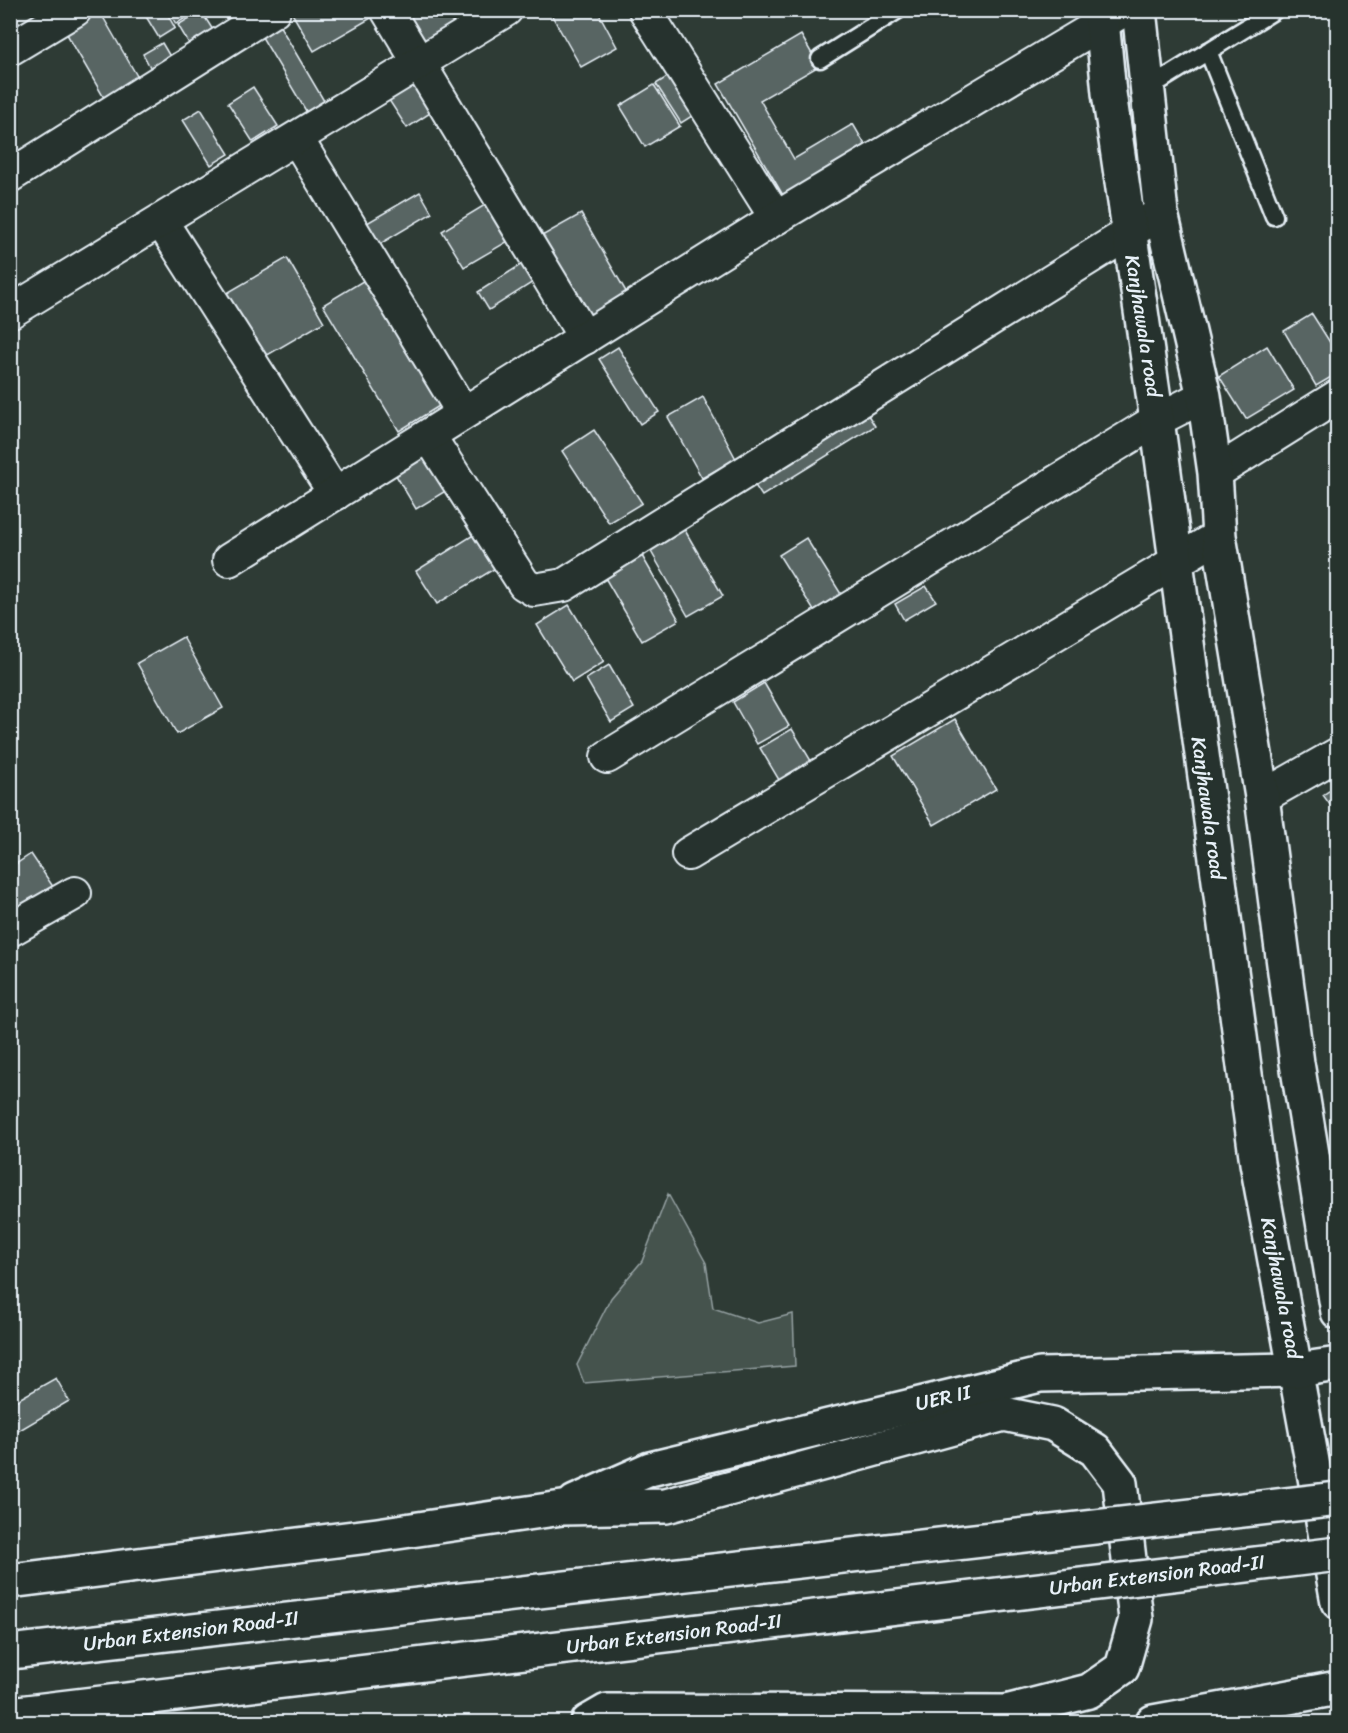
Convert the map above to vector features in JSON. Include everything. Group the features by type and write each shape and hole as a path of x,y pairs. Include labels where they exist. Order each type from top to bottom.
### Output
{"main road":[{"name":"Kanjhawala road","path":"1139,10 1161,213 1204,396 1215,472 1219,537 1262,797 1296,1063 1338,1312"},
{"name":"Kanjhawala road","path":"1109,15 1129,232 1157,420 1257,1163 1338,1602"},
{"name":"UER II","path":"562,1508 650,1469 1040,1375 1297,1370 1338,1364"},
{"path":"10,1581 378,1535 562,1508 666,1506 1004,1414 1053,1424 1095,1450 1120,1483 1136,1619 1122,1668 1089,1691 1006,1712 607,1711 588,1722"},
{"name":"Urban Extension Road-II","path":"10,1652 1338,1499"},
{"name":"Urban Extension Road-II","path":"10,1714 1338,1554"},
{"path":"1153,1722 1338,1688"}],"street":[{"path":"10,49 75,10"},
{"path":"10,176 274,10"},
{"path":"387,10 417,64 585,338"},
{"path":"10,312 506,10"},
{"path":"645,10 776,218"},
{"path":"229,560 776,218 1109,15"},
{"path":"297,139 464,413"},
{"path":"429,436 524,584 534,590 556,587 1161,213"},
{"path":"161,221 335,494"},
{"path":"607,757 1157,420 1204,396"},
{"path":"1215,472 1338,396"},
{"path":"688,854 1219,537"},
{"path":"1262,797 1338,754"},
{"path":"14,921 75,893"}],"lane":[{"path":"820,59 898,10"},
{"path":"1147,89 1275,10"},
{"path":"1208,51 1274,216"}],"shaded area":[{"path":"668,1194 706,1263 713,1308 758,1323 793,1314 795,1366 584,1383 577,1365 611,1298 642,1261"}],"building":[{"path":"99,10 141,83 107,103 64,29"},
{"path":"142,10 165,10 175,28 159,38"},
{"path":"168,10 198,10 176,24"},
{"path":"222,10 268,10 234,31"},
{"path":"290,10 375,10 378,14 314,51"},
{"path":"421,10 462,10 467,19 422,47 405,21"},
{"path":"556,10 597,10 617,47 581,67 551,14"},
{"path":"201,11 218,38 194,52 178,25"},
{"path":"274,16 327,106 309,116 256,27"},
{"path":"801,35 819,66 760,100 794,159 853,124 867,148 784,197 718,84"},
{"path":"162,43 175,65 155,76 143,54"},
{"path":"678,70 703,109 681,123 656,84"},
{"path":"419,72 441,106 407,128 385,94"},
{"path":"654,85 680,126 645,147 620,106"},
{"path":"253,87 278,126 253,142 228,103"},
{"path":"201,109 229,154 211,165 183,120"},
{"path":"420,192 432,213 380,244 367,223"},
{"path":"498,197 520,234 464,267 442,231"},
{"path":"581,214 628,295 588,319 540,237"},
{"path":"287,258 324,322 259,360 222,296"},
{"path":"530,259 541,277 489,310 478,292"},
{"path":"376,273 452,398 399,431 323,305"},
{"path":"1312,314 1338,355 1338,373 1316,386 1284,331"},
{"path":"1267,346 1294,390 1246,419 1219,376"},
{"path":"618,347 659,412 640,424 599,359"},
{"path":"703,397 736,459 702,478 668,417"},
{"path":"861,404 875,426 762,496 748,475"},
{"path":"594,430 642,503 609,523 562,451"},
{"path":"434,447 457,484 416,509 394,472"},
{"path":"486,527 507,561 437,604 416,571"},
{"path":"683,527 723,596 688,616 649,548"},
{"path":"806,538 846,602 819,619 779,555"},
{"path":"638,549 679,620 642,641 601,571"},
{"path":"926,586 936,601 904,620 895,604"},
{"path":"569,605 604,662 572,682 537,625"},
{"path":"183,637 223,708 177,734 137,663"},
{"path":"609,665 634,708 611,722 586,679"},
{"path":"764,683 789,726 757,744 733,702"},
{"path":"955,719 996,789 934,825 893,756"},
{"path":"792,729 817,771 785,790 760,748"},
{"path":"1338,785 1338,816 1323,795"},
{"path":"31,854 60,897 24,921 10,901 10,868"},
{"path":"56,1378 69,1401 13,1434 10,1429 10,1404"}]}
